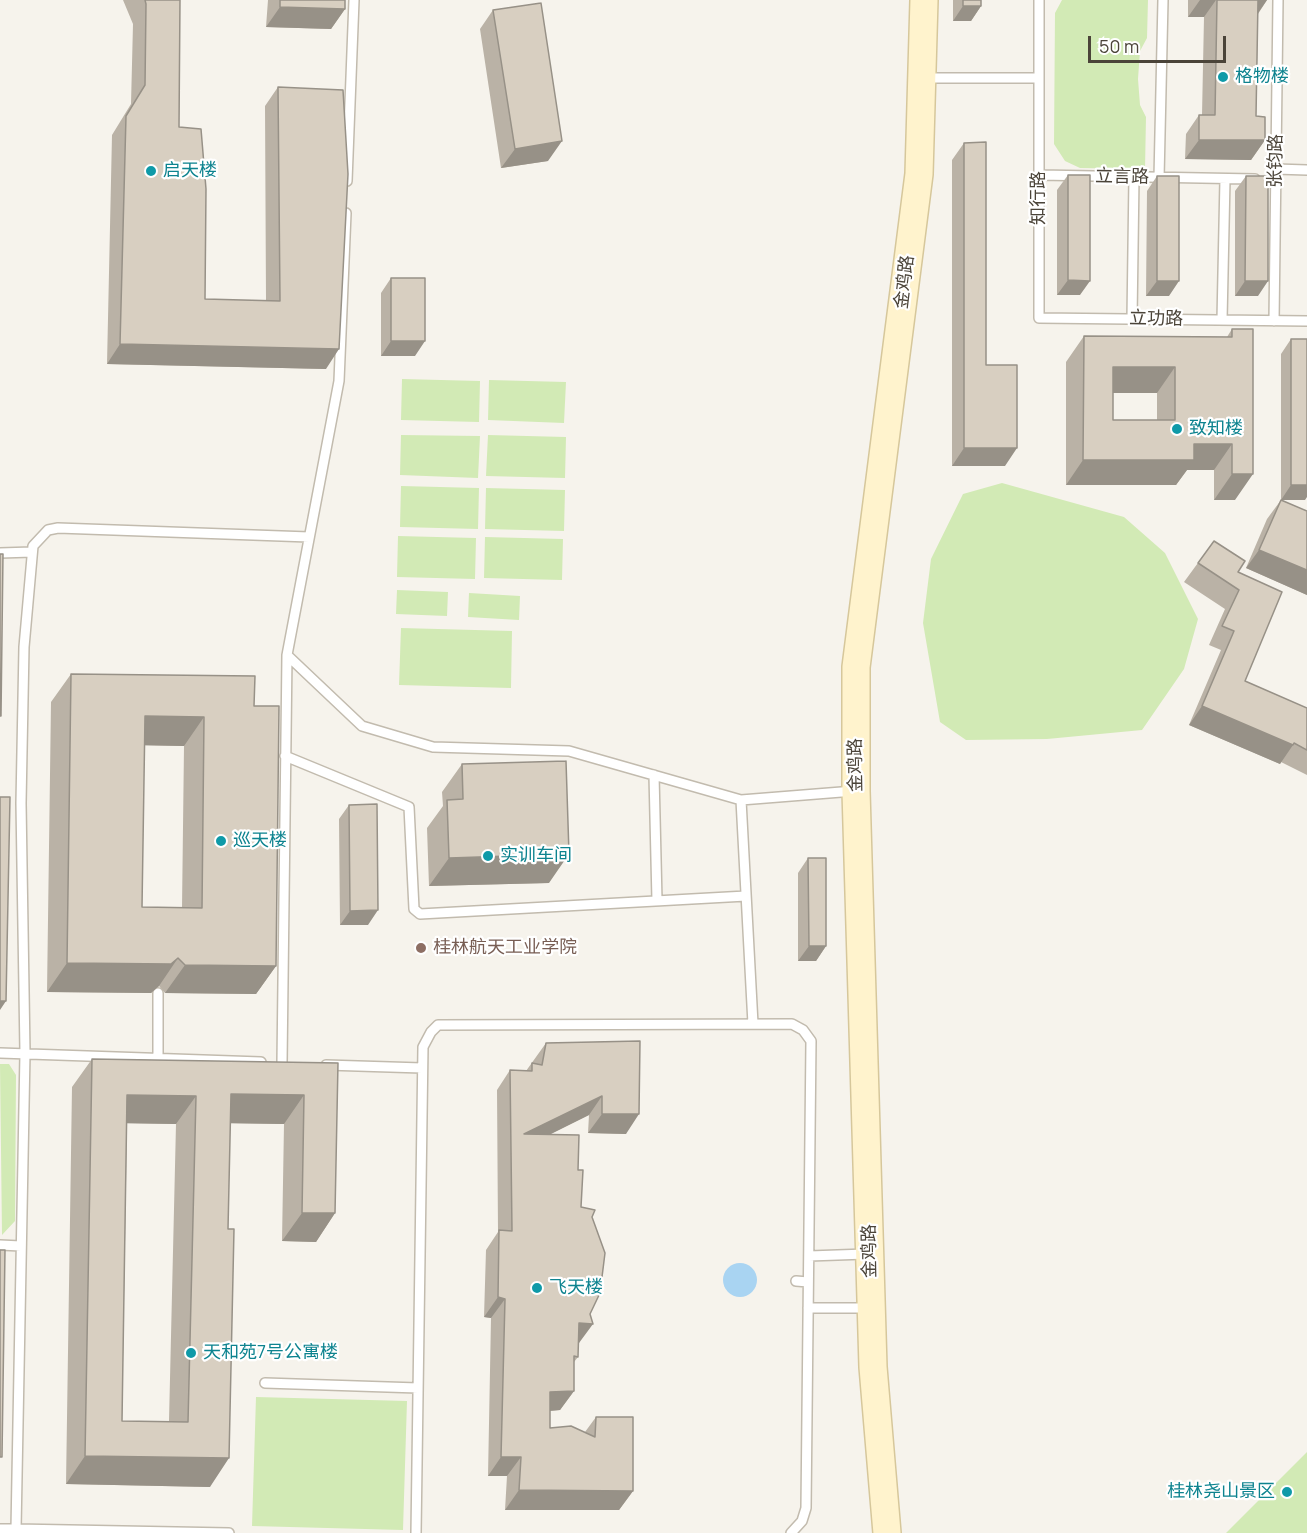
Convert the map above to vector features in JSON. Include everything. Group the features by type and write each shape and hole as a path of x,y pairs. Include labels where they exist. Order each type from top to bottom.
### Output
{"main road":[{"name":"金鸡路","path":"887,1533 873,1367 856,791 856,667 919,174 924,0"}],"lane":[{"path":"347,190 354,0"},
{"name":"知行路","path":"1039,0 1039,318"},
{"path":"1160,178 1163,0"},
{"name":"张钧路","path":"1274,321 1278,0"},
{"path":"923,78 1039,78"},
{"name":"立言路","path":"1040,175 1225,179 1307,170"},
{"path":"1132,319 1134,177"},
{"path":"1222,320 1225,179"},
{"path":"282,1063 286,655 339,381 346,202"},
{"name":"立功路","path":"1039,318 1307,321"},
{"path":"16,1529 25,1053 21,803 24,647 33,546 43,533 58,528 309,537"},
{"path":"0,553 32,552"},
{"path":"286,655 351,717 376,732 446,749 569,750 741,800 856,791"},
{"path":"285,756 409,807 414,909 420,914 746,896"},
{"path":"654,775 657,901"},
{"path":"741,800 753,1024"},
{"path":"10,803 21,803"},
{"path":"158,993 158,1057"},
{"path":"416,1533 422,1068 423,1047 438,1024 798,1026 811,1041 806,1508 802,1521 791,1533"},
{"path":"0,1053 158,1057 293,1064"},
{"path":"317,1064 422,1068"},
{"path":"0,1245 21,1246"},
{"path":"808,1256 870,1254"},
{"path":"795,1281 808,1282"},
{"path":"808,1308 871,1308"},
{"path":"265,1383 418,1388"},
{"path":"0,1529 229,1533"}],"green space":[{"path":"1062,0 1148,0 1147,38 1140,51 1138,79 1140,105 1146,117 1145,169 1080,168 1065,161 1054,144 1055,13"},
{"path":"402,379 480,381 479,422 401,420"},
{"path":"489,380 566,382 564,423 488,420"},
{"path":"401,435 480,436 478,478 400,475"},
{"path":"488,435 566,437 565,478 486,476"},
{"path":"1002,483 1124,517 1165,553 1198,619 1184,669 1142,730 1047,739 966,740 940,722 923,623 931,559 963,494"},
{"path":"401,486 479,488 478,529 400,527"},
{"path":"486,488 565,490 564,531 485,529"},
{"path":"398,536 476,538 475,579 397,577"},
{"path":"485,537 563,539 562,580 484,578"},
{"path":"397,590 448,592 447,616 396,614"},
{"path":"469,593 520,596 519,620 468,617"},
{"path":"401,628 512,631 511,688 399,685"},
{"path":"0,1064 9,1064 16,1075 15,1221 2,1235"},
{"path":"256,1397 407,1401 403,1530 252,1526"},
{"name":"桂林尧山景区","path":"1307,1452 1307,1533 1226,1533"}],"water":[{"path":"740,1263 752,1268 757,1280 752,1292 740,1297 728,1292 723,1280 728,1268"}],"building":[{"name":"启天楼","path":"145,0 180,0 179,127 201,129 206,189 205,299 280,301 278,87 343,90 348,174 339,349 120,344 126,116 145,85"},
{"path":"280,0 345,0 345,9 280,7"},
{"path":"963,0 981,0 981,6 963,6"},
{"path":"1217,0 1258,0 1256,116 1265,117 1265,140 1199,140 1199,115 1215,115"},
{"path":"541,3 562,141 515,149 493,10"},
{"path":"986,142 986,365 1017,365 1017,448 964,448 964,143"},
{"path":"1068,175 1090,175 1090,281 1068,280"},
{"path":"1157,176 1179,176 1179,281 1157,281"},
{"path":"1246,176 1268,176 1268,281 1245,281"},
{"path":"391,278 425,278 425,341 391,341"},
{"path":"1232,329 1253,329 1253,474 1232,474 1232,444 1194,444 1194,460 1083,460 1084,336 1232,337","holes":["1113,367 1175,367 1175,420 1113,420"]},
{"path":"1291,339 1307,339 1307,485 1291,485"},
{"path":"1281,500 1307,511 1307,570 1259,550"},
{"path":"1214,541 1245,561 1238,572 1282,592 1245,681 1307,708 1307,750 1202,706 1234,631 1222,626 1239,590 1198,563"},
{"path":"0,554 3,554 1,716 0,716"},
{"name":"巡天楼","path":"71,674 255,676 254,706 279,706 276,966 185,965 178,958 171,964 67,963","holes":["145,716 204,717 202,908 142,907"]},
{"name":"实训车间","path":"566,761 569,854 449,858 447,800 463,799 462,764"},
{"path":"0,797 10,797 6,1001 0,1001"},
{"path":"377,804 378,910 350,911 349,805"},
{"path":"808,858 826,858 826,946 809,946"},
{"name":"飞天楼","path":"640,1041 639,1114 602,1114 602,1096 524,1134 579,1135 578,1170 583,1170 581,1207 595,1210 592,1217 605,1253 600,1293 590,1314 593,1324 579,1323 578,1357 574,1356 574,1391 550,1392 550,1428 571,1426 595,1437 596,1417 633,1417 633,1491 519,1490 521,1457 501,1457 505,1299 498,1297 499,1230 512,1231 510,1070 532,1071 532,1063 542,1065 546,1043"},
{"path":"92,1059 338,1063 335,1213 302,1213 304,1095 231,1094 228,1229 234,1229 229,1458 85,1456","holes":["127,1095 196,1096 188,1422 122,1421"]},
{"path":"0,1250 5,1250 2,1457 0,1457"}],"place":[{"name":"格物楼","path":"1223,77"},
{"name":"启天楼","path":"151,171"},
{"name":"致知楼","path":"1177,429"},
{"name":"巡天楼","path":"221,841"},
{"name":"实训车间","path":"488,856"},
{"name":"桂林航天工业学院","path":"421,948"},
{"name":"飞天楼","path":"537,1288"},
{"name":"天和苑7号公寓楼","path":"191,1353"},
{"name":"桂林尧山景区","path":"1287,1492"}]}
